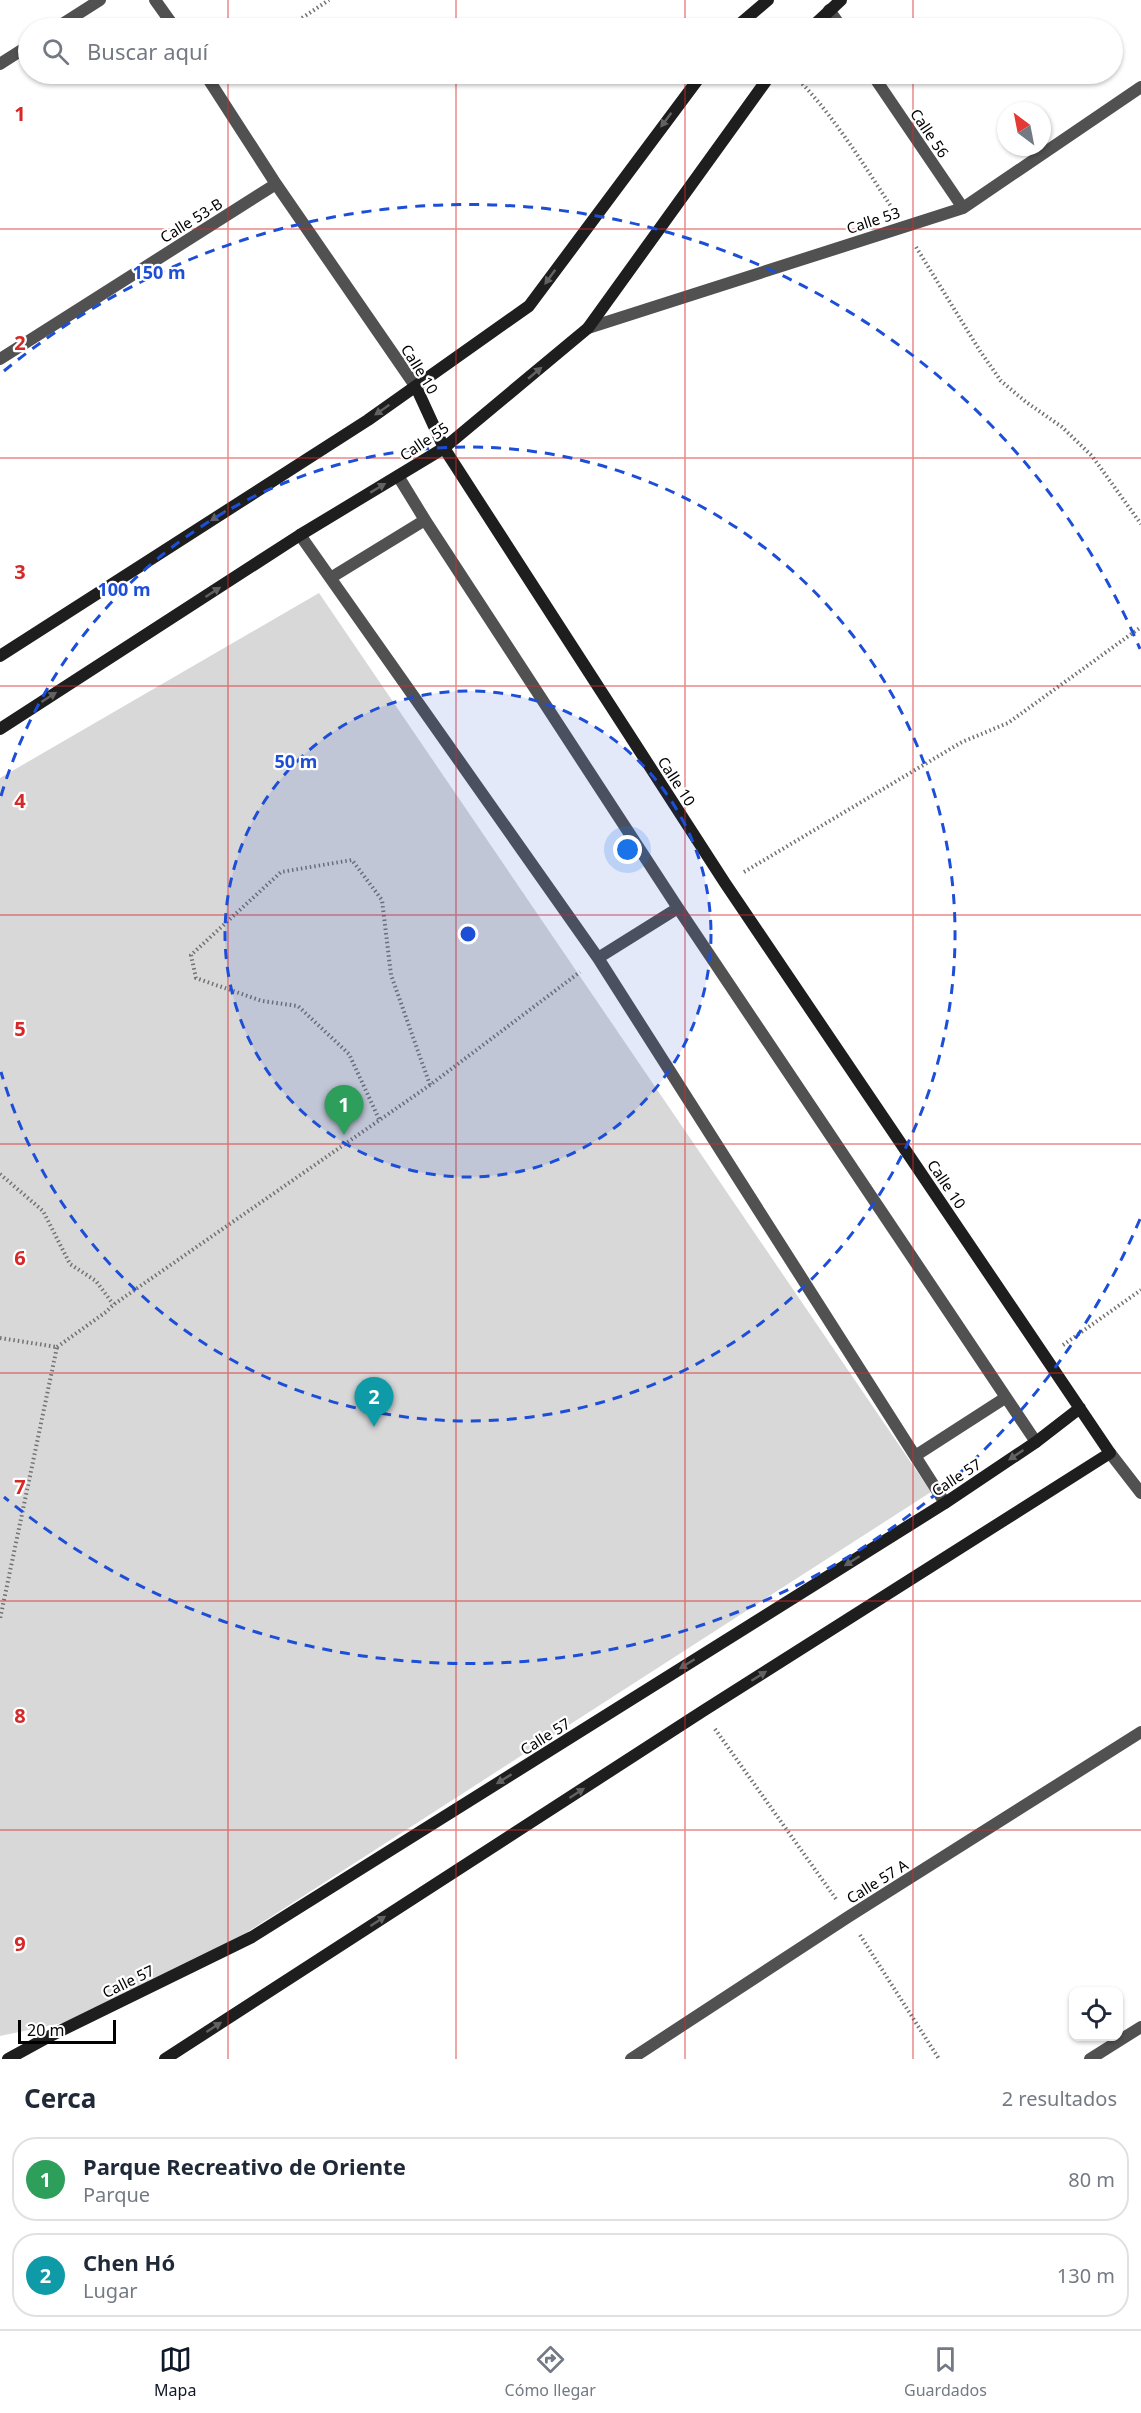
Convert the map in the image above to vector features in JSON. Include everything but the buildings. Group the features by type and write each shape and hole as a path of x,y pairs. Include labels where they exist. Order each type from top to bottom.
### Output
{"street":[{"path":"72,18 100,0"},
{"path":"155,0 168,18"},
{"path":"747,18 768,0"},
{"path":"821,18 841,0"},
{"path":"829,10 835,18"},
{"path":"0,64 18,52"},
{"name":"Calle 10","path":"211,84 276,184 416,387 444,448 725,883 1110,1453 1141,1493"},
{"path":"0,656 368,420 529,306 695,84"},
{"name":"Calle 55","path":"0,729 300,535 444,448 588,328 764,84"},
{"name":"Calle 56","path":"879,84 963,208"},
{"name":"Calle 53","path":"588,328 963,208 1141,87"},
{"name":"Calle 53-B","path":"0,359 276,184"},
{"path":"398,476 424,520 678,908 1036,1442"},
{"path":"332,577 424,520"},
{"path":"300,535 332,577 598,958 945,1503"},
{"path":"598,958 678,908"},
{"path":"915,1456 1005,1398"},
{"name":"Calle 57","path":"8,2059 252,1937 945,1503 1036,1442 1080,1408"},
{"path":"165,2059 702,1711 1110,1453"},
{"name":"Calle 57 A","path":"631,2059 848,1917 1141,1732"},
{"path":"1090,2059 1141,2027"}],"path":[{"path":"302,18 329,0"},
{"path":"803,84 855,151 1001,381 1062,427 1092,456 1141,524"},
{"path":"725,883 962,742 1008,723 1141,627"},
{"path":"379,1119 349,1054 298,1006 262,1001 196,978 191,955 281,872 352,860 382,900 391,975 430,1085"},
{"path":"0,1619 57,1347 113,1305 430,1085 598,958"},
{"path":"0,1174 43,1211 70,1264 96,1281 113,1305"},
{"path":"1046,1357 1141,1290"},
{"path":"0,1338 57,1347"},
{"path":"702,1711 848,1917 939,2059"}],"shaded area":[{"path":"319,593 931,1492 173,1980 86,2018 0,2036 0,778"}],"place":[{"name":"Parque Recreativo de Oriente","path":"344,1135"},
{"name":"Chen Hó","path":"374,1427"}]}
